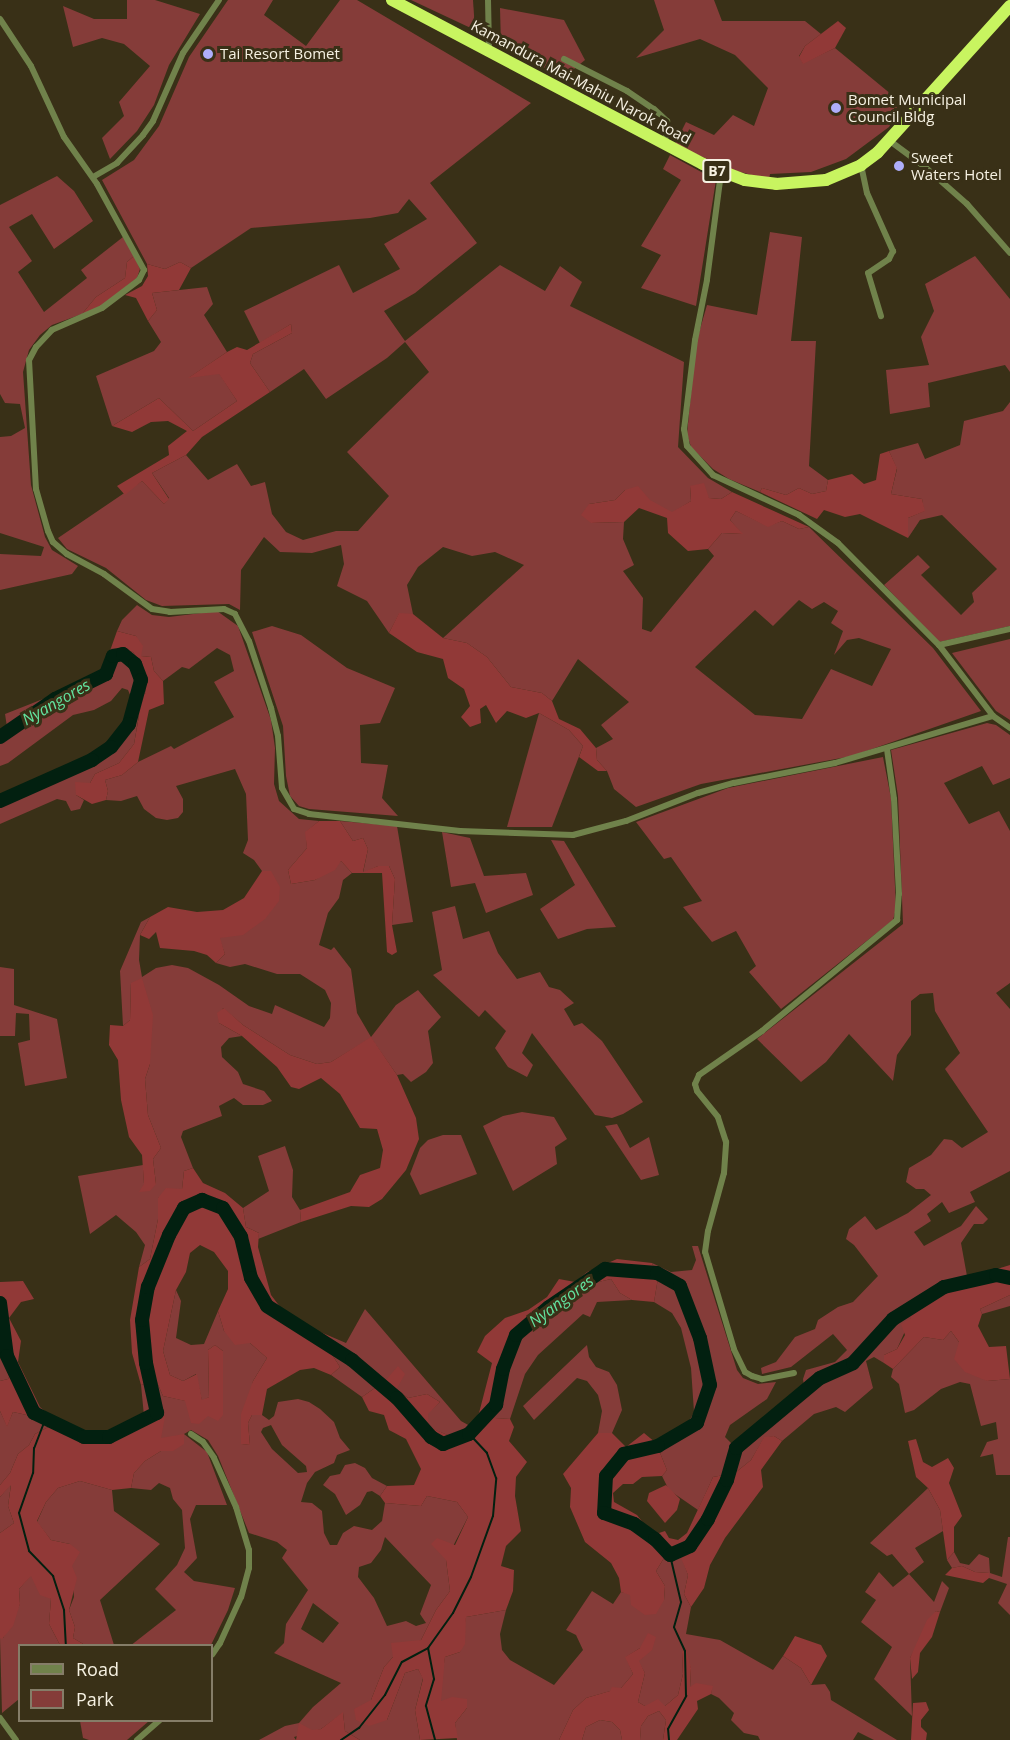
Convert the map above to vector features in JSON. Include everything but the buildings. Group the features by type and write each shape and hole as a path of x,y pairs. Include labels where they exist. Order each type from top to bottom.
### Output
{"highway":[{"name":"Kamandura Mai-Mahiu Narok Road","path":"392,0 721,173 761,183 792,184 826,180 861,165 890,141 1010,6"}],"street":[{"path":"93,177 117,163 153,121 183,54 219,0"},
{"path":"488,0 489,49"},
{"path":"0,19 31,66 64,137 93,177 144,270 139,280 102,308 52,330 36,347 29,360 36,489 45,523 58,548 104,574 152,609 170,612 224,609 235,614 249,641 271,708 278,736 282,788 294,809 309,814 460,831 573,835 610,826 698,793 734,783 835,763 993,716"},
{"path":"564,60 627,91 654,109 667,121 665,142"},
{"path":"890,141 925,167 967,204 1010,254"},
{"path":"861,165 867,193 893,251 889,259 868,273 881,316"},
{"path":"721,173 707,280 695,340 684,429 687,446 713,476 799,515 820,528 939,645 993,716 1010,728"},
{"path":"939,645 1010,629"},
{"path":"794,1372 762,1379 752,1376 745,1372 734,1349 705,1252 708,1231 724,1173 726,1142 722,1125 697,1091 695,1084 699,1075 762,1031 896,923 899,894 894,799 887,749"},
{"path":"191,1434 204,1442 214,1458 239,1515 249,1550 249,1568 241,1597 213,1653"},
{"path":"0,1718 16,1740"},
{"path":"136,1740 158,1722"}],"green space":[{"path":"127,0 155,0 200,14 169,65 154,105 137,131 110,159 102,138 124,116 119,102 150,66 124,44 102,38 73,47 63,6 94,19 127,19"},
{"path":"228,0 273,0 264,15 306,46 340,0 357,0 531,103 430,183 477,243 415,293 384,311 405,341 500,265 545,291 560,266 582,282 570,306 684,362 678,447 708,478 732,492 721,499 709,498 690,486 691,501 672,513 625,490 615,500 589,504 591,523 624,522 623,539 634,565 623,571 643,598 642,629 651,632 714,556 708,549 722,533 742,534 730,520 736,511 768,526 782,521 799,529 809,527 933,648 981,711 852,756 701,784 636,807 614,789 607,771 597,760 596,748 613,739 601,725 629,702 578,659 552,701 542,693 511,687 487,657 467,643 443,638 524,565 495,552 472,556 443,547 418,567 407,585 413,614 399,614 389,633 367,601 337,586 344,564 341,545 312,553 280,552 264,537 241,570 240,610 229,604 162,606 146,600 106,568 67,549 58,538 142,481 164,504 169,498 152,473 186,455 208,480 237,464 251,486 265,482 272,514 286,532 303,540 336,531 358,531 389,496 347,452 429,372 405,342 387,358 326,399 304,369 270,392 250,363 253,354 292,333 291,324 260,343 244,311 339,265 353,293 400,269 384,244 427,219 409,199 398,213 370,218 251,228 191,268 180,262 165,269 147,264 102,180 134,160 159,126 189,57","holes":["799,600 812,609 824,602 838,611 831,623 843,631 834,655 847,640 859,638 891,649 872,686 831,669 802,719 755,715 695,667 755,610 773,626"]},
{"path":"411,0 473,0 475,30"},
{"path":"654,0 714,0 722,21 805,21 821,34 805,46 799,56 803,63 835,48 903,104 889,127 846,159 811,172 770,174 769,180 726,168 675,144 686,122 714,135 733,115 754,126 768,88 735,55 700,39 636,58 664,30"},
{"path":"500,8 564,20 585,60 563,78 501,45"},
{"path":"670,155 716,180 696,306 641,288 661,255 641,246 681,180 663,169"},
{"path":"57,176 74,191 93,221 54,249 32,214 9,227 32,261 18,272 44,312 87,278 81,270 123,237 134,256 127,262 125,278 96,297 82,314 52,325 40,335 29,350 23,372 31,485 45,537 52,550 78,566 72,574 0,590 0,554 41,556 44,547 0,533 0,437 11,436 25,428 20,404 5,403 0,394 0,205"},
{"path":"770,232 802,237 791,341 816,341 809,466 828,480 826,491 812,494 799,488 786,495 762,488 760,492 729,479 713,469 691,447 687,434 696,343 707,305 757,315"},
{"path":"975,256 1010,299 1010,372 1005,365 928,383 930,407 890,414 886,370 929,365 921,337 934,311 925,284"},
{"path":"207,287 213,304 204,315 227,352 190,377 219,373 237,401 193,431 159,398 112,426 96,376 154,351 161,342 148,321 157,310 152,293"},
{"path":"1010,402 1010,626 939,642 884,585 918,555 930,567 921,575 961,615 974,602 972,593 997,569 942,515 920,520 908,538 908,518 924,511 922,499 891,494 897,469 889,451 918,443 925,459 960,445 964,421 1003,411"},
{"path":"137,605 152,615 169,617 217,611 238,626 271,720 275,748 274,784 279,801 299,819 319,821 306,832 307,848 288,870 291,884 315,880 341,861 352,873 343,880 339,898 328,913 319,945 331,950 334,947 351,969 357,1013 371,1037 396,1005 418,990 441,1017 428,1031 433,1063 426,1072 411,1082 403,1074 397,1075 371,1038 331,1062 317,1064 290,1055 243,1025 223,1008 219,1023 242,1036 229,1038 221,1047 222,1057 238,1072 243,1084 264,1091 272,1101 263,1105 243,1105 234,1098 219,1106 222,1116 183,1131 181,1137 193,1168 184,1171 182,1189 158,1198 158,1219 150,1259 139,1267 145,1245 136,1232 116,1215 90,1234 78,1176 143,1165 144,1184 156,1184 153,1159 161,1148 148,1115 145,1079 150,1064 131,983 130,1020 123,1026 120,971 141,922 150,917 140,935 139,960 142,977 156,968 172,965 188,968 219,985 249,1006 272,1014 275,1005 324,1027 330,1018 331,1003 325,990 300,974 277,974 245,964 230,967 216,963 225,954 219,938 271,871 262,871 254,860 243,853 248,840 246,794 235,769 176,786 183,799 183,812 178,818 167,820 156,818 144,809 137,796 121,801 106,800 108,791 105,780 122,775 138,762 171,746 174,749 234,717 214,682 234,671 230,655 217,648 189,669 182,667 163,681 154,671 151,657 141,656 136,636 117,631 122,620"},
{"path":"272,626 301,635 347,668 395,688 380,723 360,725 361,763 388,765 382,798 398,816 309,809 299,806 290,796 286,776 283,726 252,632"},
{"path":"1010,639 1010,720 996,711 952,653"},
{"path":"111,648 133,652 143,666 146,693 131,697 128,690 122,688 111,701 94,710 73,715 8,763 0,766 0,734 7,727 5,714 81,684 100,671"},
{"path":"131,706 139,715 134,744 119,763 95,774 90,783 76,795 84,800 80,809 71,811 66,801 57,799 0,824 0,797 66,769 104,747 122,726"},
{"path":"539,713 569,730 583,746 552,827 507,827"},
{"path":"987,723 996,725 1010,735 1010,778 993,785 982,766 944,783 969,824 999,811 1010,831 1010,983 996,993 1010,1009 1010,1171 970,1192 975,1202 949,1213 942,1202 927,1214 931,1221 914,1232 924,1246 961,1226 976,1206 988,1219 983,1224 974,1224 961,1243 967,1276 932,1289 911,1318 897,1349 884,1355 884,1363 874,1357 866,1361 873,1388 845,1412 836,1407 814,1414 782,1441 774,1436 764,1438 751,1460 735,1473 713,1477 698,1510 669,1490 662,1476 667,1470 656,1443 687,1425 694,1412 691,1368 681,1328 672,1313 654,1302 658,1278 652,1263 671,1272 692,1270 696,1260 692,1246 698,1246 737,1370 743,1378 758,1384 776,1382 767,1399 730,1425 725,1437 733,1445 804,1386 803,1379 806,1370 835,1362 847,1350 833,1334 791,1367 762,1374 761,1368 776,1362 795,1337 815,1329 818,1320 838,1307 853,1302 878,1276 854,1245 846,1239 849,1229 865,1216 876,1230 908,1213 931,1195 924,1189 916,1189 906,1182 909,1168 931,1155 944,1139 952,1140 962,1148 988,1132 945,1069 960,1053 935,1011 933,993 920,994 911,1001 911,1035 897,1055 893,1081 849,1034 826,1062 801,1082 757,1039 903,924 898,796 891,750"},
{"path":"883,757 891,798 896,909 893,920 781,1009 749,972 756,966 736,931 712,942 683,907 702,901 671,857 664,859 636,822 728,788"},
{"path":"340,821 397,826 413,922 392,925 395,879 389,866 378,866 363,873 368,849 363,838 353,841"},
{"path":"442,832 470,838 484,876 526,873 533,895 486,913 475,883 451,887"},
{"path":"551,840 564,841 616,927 587,929 558,939 540,909 575,885"},
{"path":"455,906 463,939 489,931 498,953 517,979 540,972 549,987 560,990 574,1003 564,1009 574,1026 582,1023 602,1041 643,1102 612,1118 595,1115 532,1033 522,1053 533,1065 527,1077 508,1067 495,1048 506,1031 485,1010 479,1017 433,975 442,970 432,912"},
{"path":"0,967 14,969 14,1005 57,1019 67,1078 25,1086 18,1043 30,1040 29,1014 16,1013 15,1036 0,1036"},
{"path":"522,1112 554,1117 567,1139 555,1147 557,1164 513,1191 483,1126 503,1116"},
{"path":"617,1124 630,1148 649,1137 659,1175 641,1180 605,1126"},
{"path":"443,1135 461,1135 477,1174 420,1195 410,1174 420,1148 428,1140"},
{"path":"285,1146 293,1170 292,1197 300,1210 301,1222 258,1239 259,1233 246,1227 243,1208 269,1191 258,1156"},
{"path":"587,1272 594,1283 611,1279 620,1293 632,1300 597,1302 590,1317 583,1314 538,1355 525,1374 510,1419 495,1418 493,1402 503,1357 511,1338 533,1331 563,1303 576,1297 582,1289 575,1282"},
{"path":"176,1290 181,1301 176,1338 191,1345 204,1344 218,1311 224,1331 250,1343 267,1358 253,1381 242,1444 250,1445 248,1423 252,1415 262,1415 269,1420 274,1416 278,1402 298,1399 309,1402 334,1422 340,1438 350,1450 337,1455 334,1463 315,1472 307,1483 301,1502 312,1503 322,1511 324,1533 330,1545 337,1545 343,1533 354,1526 372,1530 382,1521 385,1503 421,1506 427,1496 457,1502 468,1517 446,1560 450,1591 436,1610 421,1640 393,1657 384,1667 371,1700 387,1720 405,1673 418,1669 423,1678 415,1710 420,1740 360,1740 345,1731 343,1713 321,1729 294,1737 296,1740 259,1740 285,1726 299,1723 313,1707 341,1683 274,1653 284,1643 286,1624 308,1590 282,1558 287,1550 277,1542 249,1533 218,1456 208,1440 191,1430 184,1434 207,1452 227,1505 196,1505 190,1519 197,1558 184,1572 194,1581 235,1588 228,1610 211,1644 133,1644 176,1610 155,1589 177,1565 185,1548 182,1510 173,1499 170,1488 159,1483 151,1490 131,1488 134,1473 145,1461 161,1451 173,1451 161,1438 151,1411 144,1416 141,1385 156,1380 163,1396 186,1401 208,1416 223,1415 223,1351 215,1345 208,1350 209,1397 202,1401 196,1374 183,1381 170,1375 163,1351","holes":["271,1425 282,1445 306,1466 307,1472 298,1473 272,1449 261,1432 263,1428","385,1537 431,1585 420,1614 426,1623 416,1626 406,1621 387,1626 374,1598 358,1577 359,1567 371,1563 381,1550","313,1603 339,1623 323,1643 301,1629"]},
{"path":"1010,1295 1010,1306 982,1314 980,1309"},
{"path":"365,1309 461,1421 470,1426 450,1436 428,1427 428,1413 440,1402 427,1394 408,1398 385,1381 362,1397 331,1375 340,1367 331,1353 332,1337 346,1343"},
{"path":"951,1331 987,1381 1010,1379 1010,1475 996,1475 993,1454 980,1457 987,1442 998,1439 996,1422 981,1426 970,1384 960,1382 941,1389 914,1410 905,1413 899,1384 891,1377 893,1369 924,1337 943,1340"},
{"path":"587,1345 589,1357 596,1367 609,1372 617,1385 622,1410 612,1433 598,1433 602,1411 598,1395 587,1381 577,1378 534,1420 523,1406"},
{"path":"0,1359 18,1362 8,1379 0,1381"},
{"path":"40,1407 58,1422 35,1434 29,1445 18,1454 10,1473 0,1485 0,1411 7,1426 13,1412 27,1415"},
{"path":"355,1463 365,1468 372,1478 387,1486 380,1496 372,1491 367,1492 360,1505 346,1515 335,1494 323,1485 330,1476 340,1474 345,1465"},
{"path":"80,1481 112,1490 114,1511 160,1544 100,1600 114,1644 83,1644 73,1638 75,1627 69,1610 74,1597 70,1544 51,1540 37,1522 46,1502 58,1488"},
{"path":"11,1484 8,1506 14,1523 0,1533 0,1497"},
{"path":"928,1488 940,1510 943,1531 915,1548 924,1562 909,1574 892,1554 887,1556 870,1543"},
{"path":"1008,1537 1010,1537 1010,1615 998,1603 1007,1584 989,1578 989,1573 975,1572 962,1566 952,1568 947,1560 954,1552 960,1563 969,1565 979,1554 989,1558 990,1573 1002,1577"},
{"path":"664,1558 682,1558 688,1575 684,1594 691,1607 686,1634 720,1640 773,1670 783,1656 801,1668 811,1685 825,1684 830,1692 831,1700 897,1740 874,1740 858,1732 853,1740 760,1740 758,1736 744,1733 731,1720 734,1713 719,1698 711,1694 712,1686 690,1688 691,1668 682,1652 683,1674 678,1695 665,1706 645,1706 638,1702 645,1673 638,1661 640,1648 626,1657 633,1674 621,1688 586,1698 573,1710 559,1740 457,1740 455,1723 467,1708 441,1701 440,1689 445,1657 460,1652 466,1617 506,1610 500,1634 502,1650 510,1660 554,1685 583,1650 576,1635 566,1630 592,1591 613,1604 621,1592 664,1600 665,1586 656,1571"},
{"path":"879,1572 893,1587 909,1574 934,1602 942,1581 949,1588 940,1612 936,1611 910,1658 912,1716 874,1679 892,1647 861,1622 876,1600 865,1592"},
{"path":"31,1575 51,1599 49,1624 59,1644 18,1644 18,1700 2,1713 0,1638 3,1638 20,1604 19,1589"},
{"path":"659,1711 666,1720 663,1740 640,1740 641,1726 648,1716"},
{"path":"600,1720 612,1722 620,1730 622,1740 582,1740 586,1727"},
{"path":"80,1722 148,1722 127,1740 83,1738"}],"shaded area":[{"path":"838,21 846,28 835,48 803,64 799,57 805,46"},
{"path":"134,256 140,269 137,278 101,307 82,314 96,297 125,278 127,262"},
{"path":"180,262 191,268 179,290 152,293 157,310 148,321 136,298 125,295 142,286 148,276 147,264 165,269"},
{"path":"291,324 292,333 253,354 250,363 270,392 202,437 186,455 152,473 169,499 164,504 142,481 125,495 117,486 169,455 168,446 187,431 168,421 151,422 132,432 112,426 159,398 193,431 237,401 219,374 188,378 227,352 237,347 247,350"},
{"path":"889,451 897,468 891,494 922,499 925,511 908,518 908,538 860,514 845,517 824,510 817,519 760,492 762,488 786,495 799,488 812,494 826,491 828,480 852,474 864,484 876,480 880,454"},
{"path":"704,483 709,498 721,499 732,492 809,527 799,529 782,521 768,527 736,511 730,520 743,534 722,533 708,549 688,551 668,533 667,518 639,508 624,522 591,523 581,515 589,504 615,500 625,490 638,486 650,500 672,512 691,501 690,486"},
{"path":"399,613 413,614 443,638 467,643 487,657 511,687 542,693 552,701 559,719 580,729 596,748 597,760 607,771 598,771 579,757 583,746 569,730 539,713 526,718 507,711 496,723 486,705 480,709 481,723 470,727 461,717 470,706 464,689 448,678 443,659 417,652 389,633"},
{"path":"117,631 136,636 143,646 141,656 151,657 154,671 163,681 164,704 149,710 138,762 122,775 105,780 108,791 106,800 92,804 76,795 75,782 90,783 95,774 119,763 134,744 139,716 131,706 131,697 146,693 143,666 133,652 111,648"},
{"path":"319,821 340,821 353,841 363,838 368,849 363,872 378,866 389,866 395,879 392,925 397,952 392,955 387,952 382,873 352,873 341,861 335,870 315,880 291,884 288,870 307,848 305,832"},
{"path":"262,871 271,871 280,887 279,901 265,919 243,935 220,938 225,954 216,963 207,955 194,951 160,948 156,932 149,939 140,935 150,917 168,907 197,912 223,910 244,898"},
{"path":"142,978 153,1015 150,1064 145,1079 148,1115 161,1148 153,1159 156,1184 150,1191 139,1192 144,1184 142,1155 129,1137 121,1100 118,1060 109,1045 110,1025 123,1026 130,1020 131,983"},
{"path":"224,1008 243,1025 290,1055 317,1064 331,1062 371,1037 397,1075 416,1118 419,1139 406,1170 382,1199 369,1207 351,1206 301,1222 300,1210 350,1192 360,1175 380,1168 383,1150 377,1129 360,1128 340,1094 321,1078 299,1089 291,1087 277,1067 242,1036 219,1023 217,1013"},
{"path":"193,1168 203,1183 225,1193 243,1208 246,1227 259,1233 258,1247 271,1295 284,1312 299,1323 332,1337 331,1353 340,1367 331,1375 314,1368 300,1370 267,1389 262,1415 252,1415 248,1423 250,1445 241,1444 241,1414 253,1381 267,1358 250,1343 235,1345 224,1331 218,1311 228,1289 228,1271 214,1252 200,1245 190,1253 186,1272 176,1290 163,1351 170,1375 183,1381 197,1374 202,1400 209,1397 208,1350 215,1345 223,1351 223,1415 218,1421 208,1416 199,1424 191,1423 185,1401 163,1396 156,1380 141,1385 132,1353 130,1320 139,1267 150,1259 158,1219 158,1198 166,1188 182,1189 184,1171"},
{"path":"617,1259 652,1263 658,1278 654,1302 632,1300 620,1293 611,1279 594,1283 587,1272"},
{"path":"1010,1265 1010,1295 980,1309 982,1314 978,1326 989,1347 1006,1346 1010,1379 987,1381 965,1372 954,1359 959,1342 951,1331 943,1340 924,1337 893,1369 884,1363 884,1355 897,1349 905,1335 901,1324 911,1318 906,1306 932,1289"},
{"path":"559,1279 575,1282 582,1289 533,1331 511,1338 503,1357 493,1402 495,1418 510,1419 514,1427 509,1441 527,1462 516,1477 515,1496 521,1531 506,1546 501,1566 514,1570 513,1591 506,1610 466,1617 465,1644 460,1652 445,1657 441,1701 452,1697 467,1699 467,1708 455,1723 458,1738 420,1740 415,1710 423,1679 418,1669 405,1673 387,1720 369,1726 356,1720 354,1709 371,1700 384,1667 393,1657 391,1643 421,1640 436,1610 450,1591 446,1560 431,1544 437,1538 455,1545 468,1517 457,1502 427,1496 421,1506 385,1503 380,1496 387,1486 414,1485 421,1469 406,1439 389,1430 384,1415 369,1411 362,1397 385,1381 398,1366 405,1374 396,1390 408,1398 427,1394 440,1402 428,1414 429,1427 450,1436 470,1426 479,1413 492,1363 477,1352 485,1336 505,1318 528,1310 547,1297"},
{"path":"23,1281 34,1299 21,1302 9,1318 21,1341 18,1362 40,1407 27,1415 13,1412 7,1427 0,1411 0,1381 8,1379 17,1363 0,1359 0,1282"},
{"path":"151,1411 165,1417 161,1438 184,1434 184,1444 173,1451 161,1451 145,1461 134,1473 131,1488 112,1490 80,1481 58,1488 46,1502 37,1521 51,1540 70,1544 80,1552 72,1566 77,1578 69,1610 75,1627 73,1638 83,1644 59,1644 49,1624 51,1599 40,1595 31,1576 19,1589 20,1604 13,1626 2,1639 0,1638 0,1533 14,1523 8,1506 11,1485 0,1497 0,1485 10,1473 18,1454 29,1445 35,1434 58,1422 85,1432 110,1432"},
{"path":"598,1433 612,1433 626,1447 644,1433 656,1443 667,1470 662,1476 642,1477 633,1484 623,1484 613,1493 614,1502 637,1515 648,1529 659,1533 665,1531 669,1538 678,1540 687,1533 713,1477 735,1473 751,1460 764,1437 774,1436 782,1441 761,1470 763,1487 725,1538 710,1565 704,1588 691,1607 684,1594 688,1575 681,1558 664,1558 656,1571 665,1586 664,1600 656,1614 645,1615 631,1605 630,1595 621,1592 619,1578 611,1563 585,1542 570,1507 571,1488 563,1474"},
{"path":"916,1439 923,1462 932,1467 948,1458 954,1468 949,1483 962,1516 954,1527 954,1552 947,1560 940,1510 928,1488 916,1477 908,1441"},
{"path":"666,1485 680,1499 677,1510 665,1523 647,1501 649,1493"},
{"path":"962,1566 975,1572 989,1573 989,1578 983,1583 945,1575 952,1568"},
{"path":"936,1611 940,1612 932,1637 920,1653 918,1672 912,1679 910,1658 927,1620"},
{"path":"648,1633 656,1637 652,1650 639,1661 645,1673 638,1702 645,1706 658,1699 665,1706 678,1695 683,1674 682,1652 686,1648 691,1668 690,1687 696,1683 713,1686 711,1694 697,1701 698,1709 677,1740 663,1740 666,1720 659,1711 648,1716 641,1726 640,1740 622,1740 620,1730 612,1722 600,1720 586,1727 582,1740 559,1740 573,1710 586,1698 610,1691 612,1687 621,1688 633,1674 625,1657 640,1648"},
{"path":"795,1636 821,1645 827,1656 811,1685 801,1668 783,1656"},
{"path":"926,1702 929,1710 921,1720 921,1727 927,1733 926,1740 911,1740 913,1703"},
{"path":"343,1712 345,1731 360,1740 296,1740 299,1723 312,1730 321,1729"}],"waterway":[{"name":"Nyangores","path":"0,737 55,699 106,674 113,656 123,654 135,664 141,680 129,724 111,747 92,760 0,801"},
{"name":"Nyangores","path":"0,1303 7,1356 34,1413 84,1437 109,1437 157,1413 146,1363 142,1320 148,1287 169,1235 184,1208 202,1200 223,1208 241,1237 251,1278 267,1306 352,1360 397,1398 431,1437 443,1444 469,1434 496,1405 503,1369 516,1335 549,1307 605,1269 657,1273 680,1286 700,1338 710,1385 697,1423 658,1446 624,1454 606,1476 604,1513 634,1524 655,1539 670,1555 690,1546 708,1519 727,1480 736,1448 820,1378 853,1363 893,1319 944,1287 996,1275 1010,1278"},
{"path":"45,1420 34,1448 33,1473 19,1513 29,1551 53,1576 64,1610 66,1644"},
{"path":"341,1740 359,1728 385,1695 402,1662 428,1648 453,1613 471,1577 493,1516 496,1478 487,1453 469,1434"},
{"path":"669,1740 668,1729 686,1696 685,1651 674,1627 681,1602 670,1555"},
{"path":"428,1648 434,1679 426,1706 435,1740"}],"place":[{"name":"Tai Resort Bomet","path":"208,54"},
{"name":"Bomet Municipal Council Bldg","path":"836,108"},
{"name":"Sweet Waters Hotel","path":"899,166"}]}
